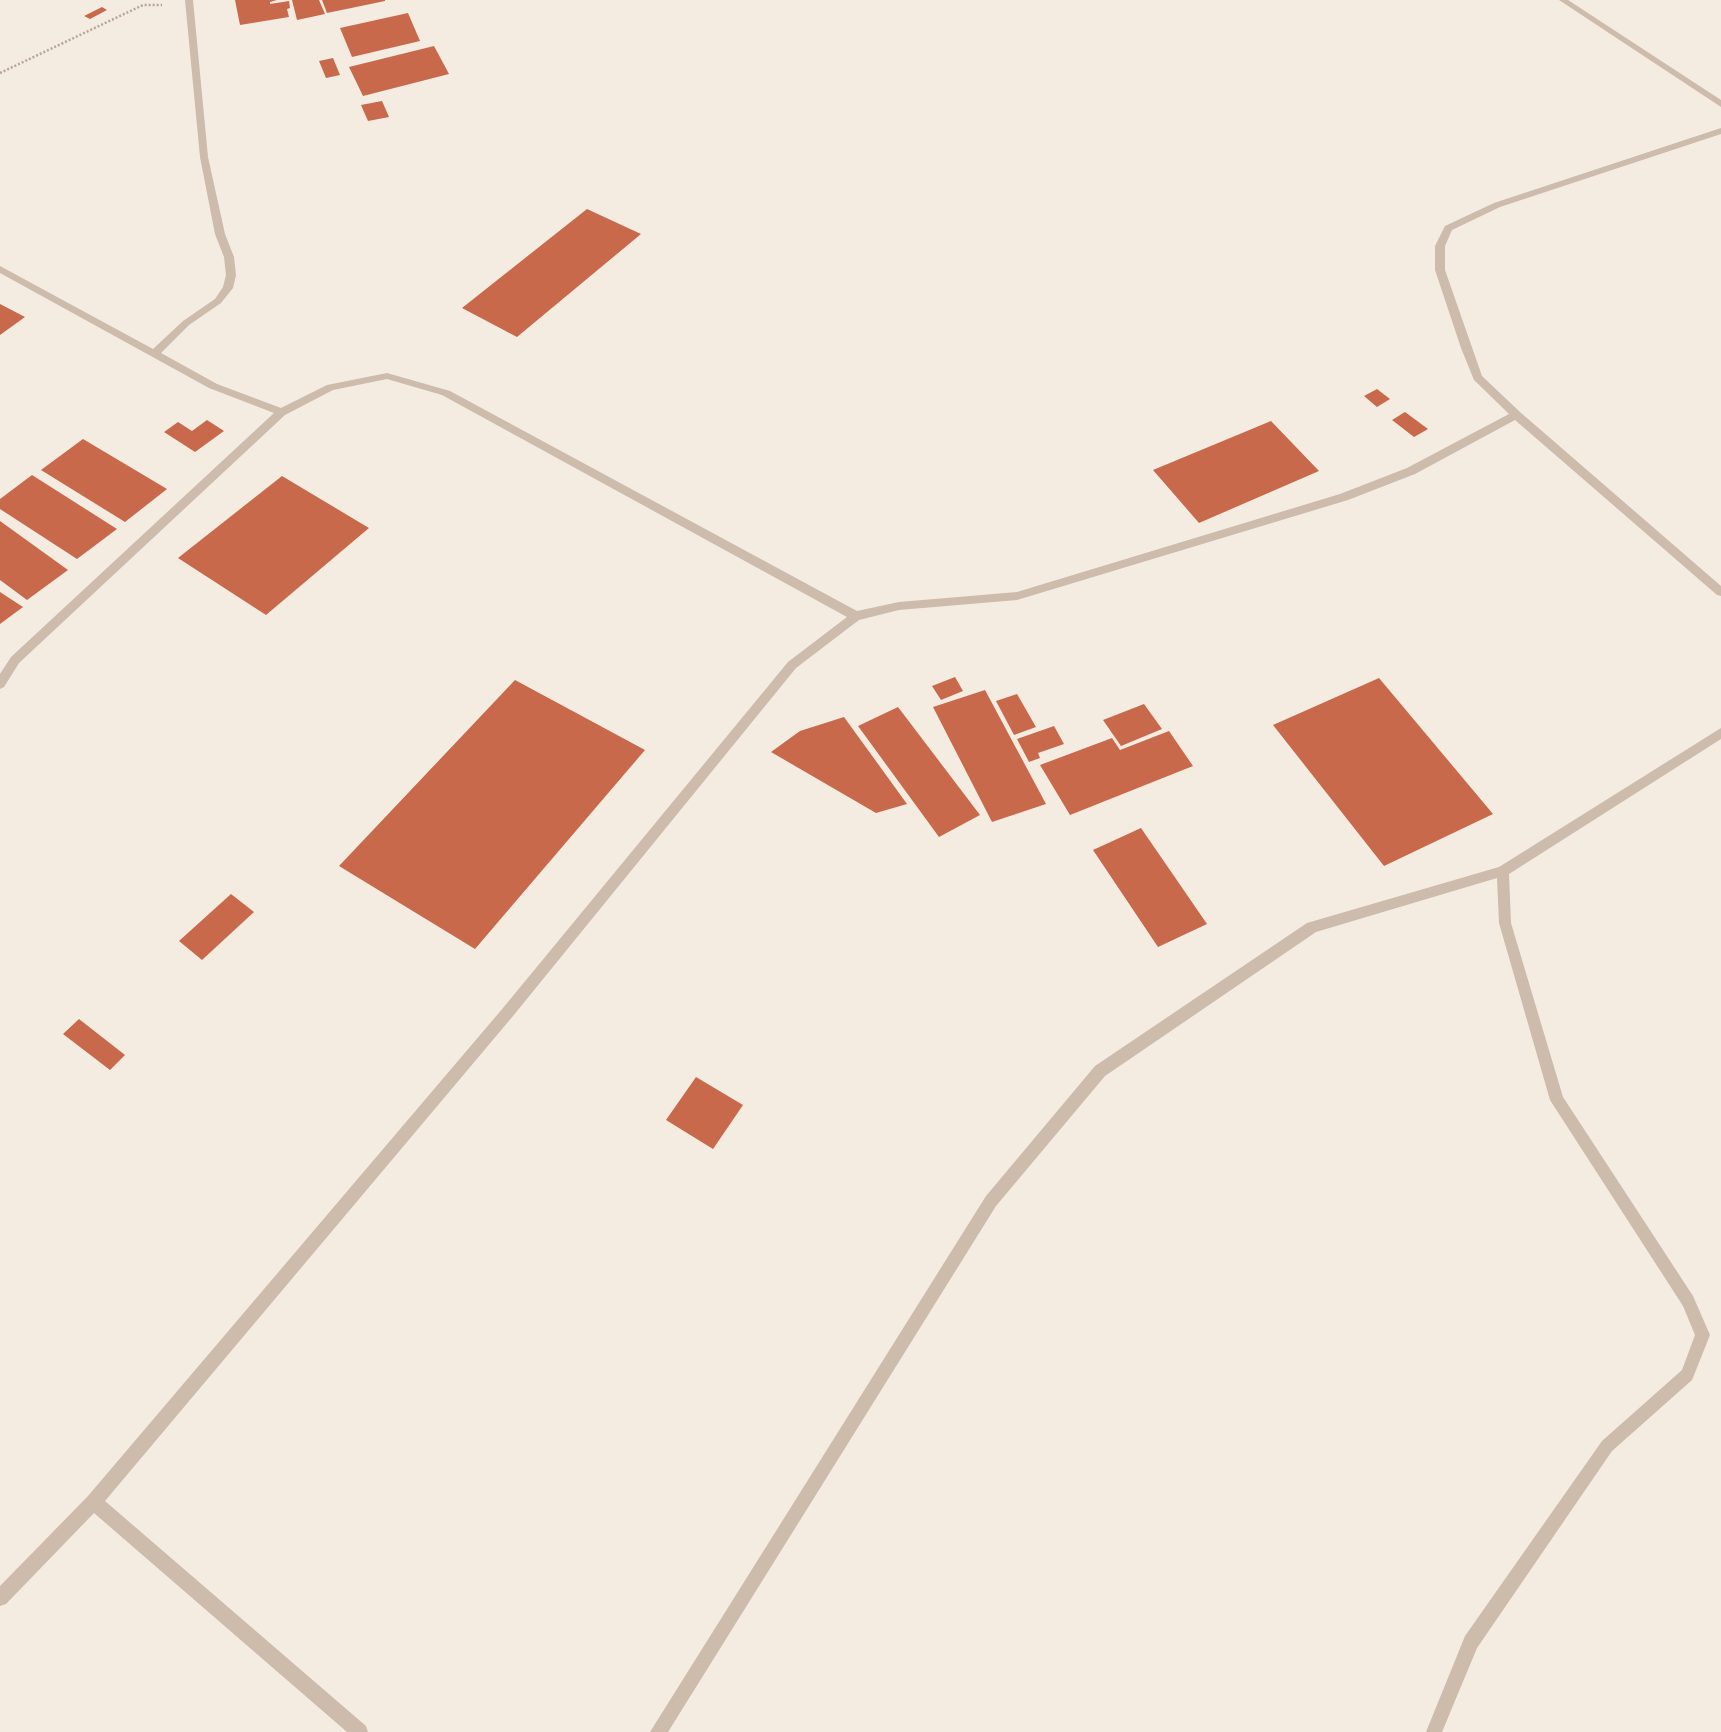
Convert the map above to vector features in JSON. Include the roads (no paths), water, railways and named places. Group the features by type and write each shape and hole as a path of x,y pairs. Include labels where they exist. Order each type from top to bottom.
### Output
{"street":[{"path":"1563,0 1721,104"},
{"path":"154,354 186,323 218,301 228,288 231,275 229,257 220,234 204,157 189,2"},
{"path":"1721,131 1497,204 1448,228 1440,246 1440,270 1478,378 1516,415 1721,592"},
{"path":"0,269 214,386 281,412"},
{"path":"0,684 15,660 281,412 331,387 387,376 446,393 856,616"},
{"path":"0,1598 94,1502 514,1004 792,665 856,616 900,606 1017,596 1344,497 1411,471 1516,415"},
{"path":"658,1732 991,1201 1100,1071 1312,927 1503,871 1721,733"},
{"path":"1434,1732 1471,1642 1607,1446 1687,1376 1703,1335 1688,1301 1558,1100 1505,923 1503,871"},
{"path":"94,1502 360,1732"}]}
